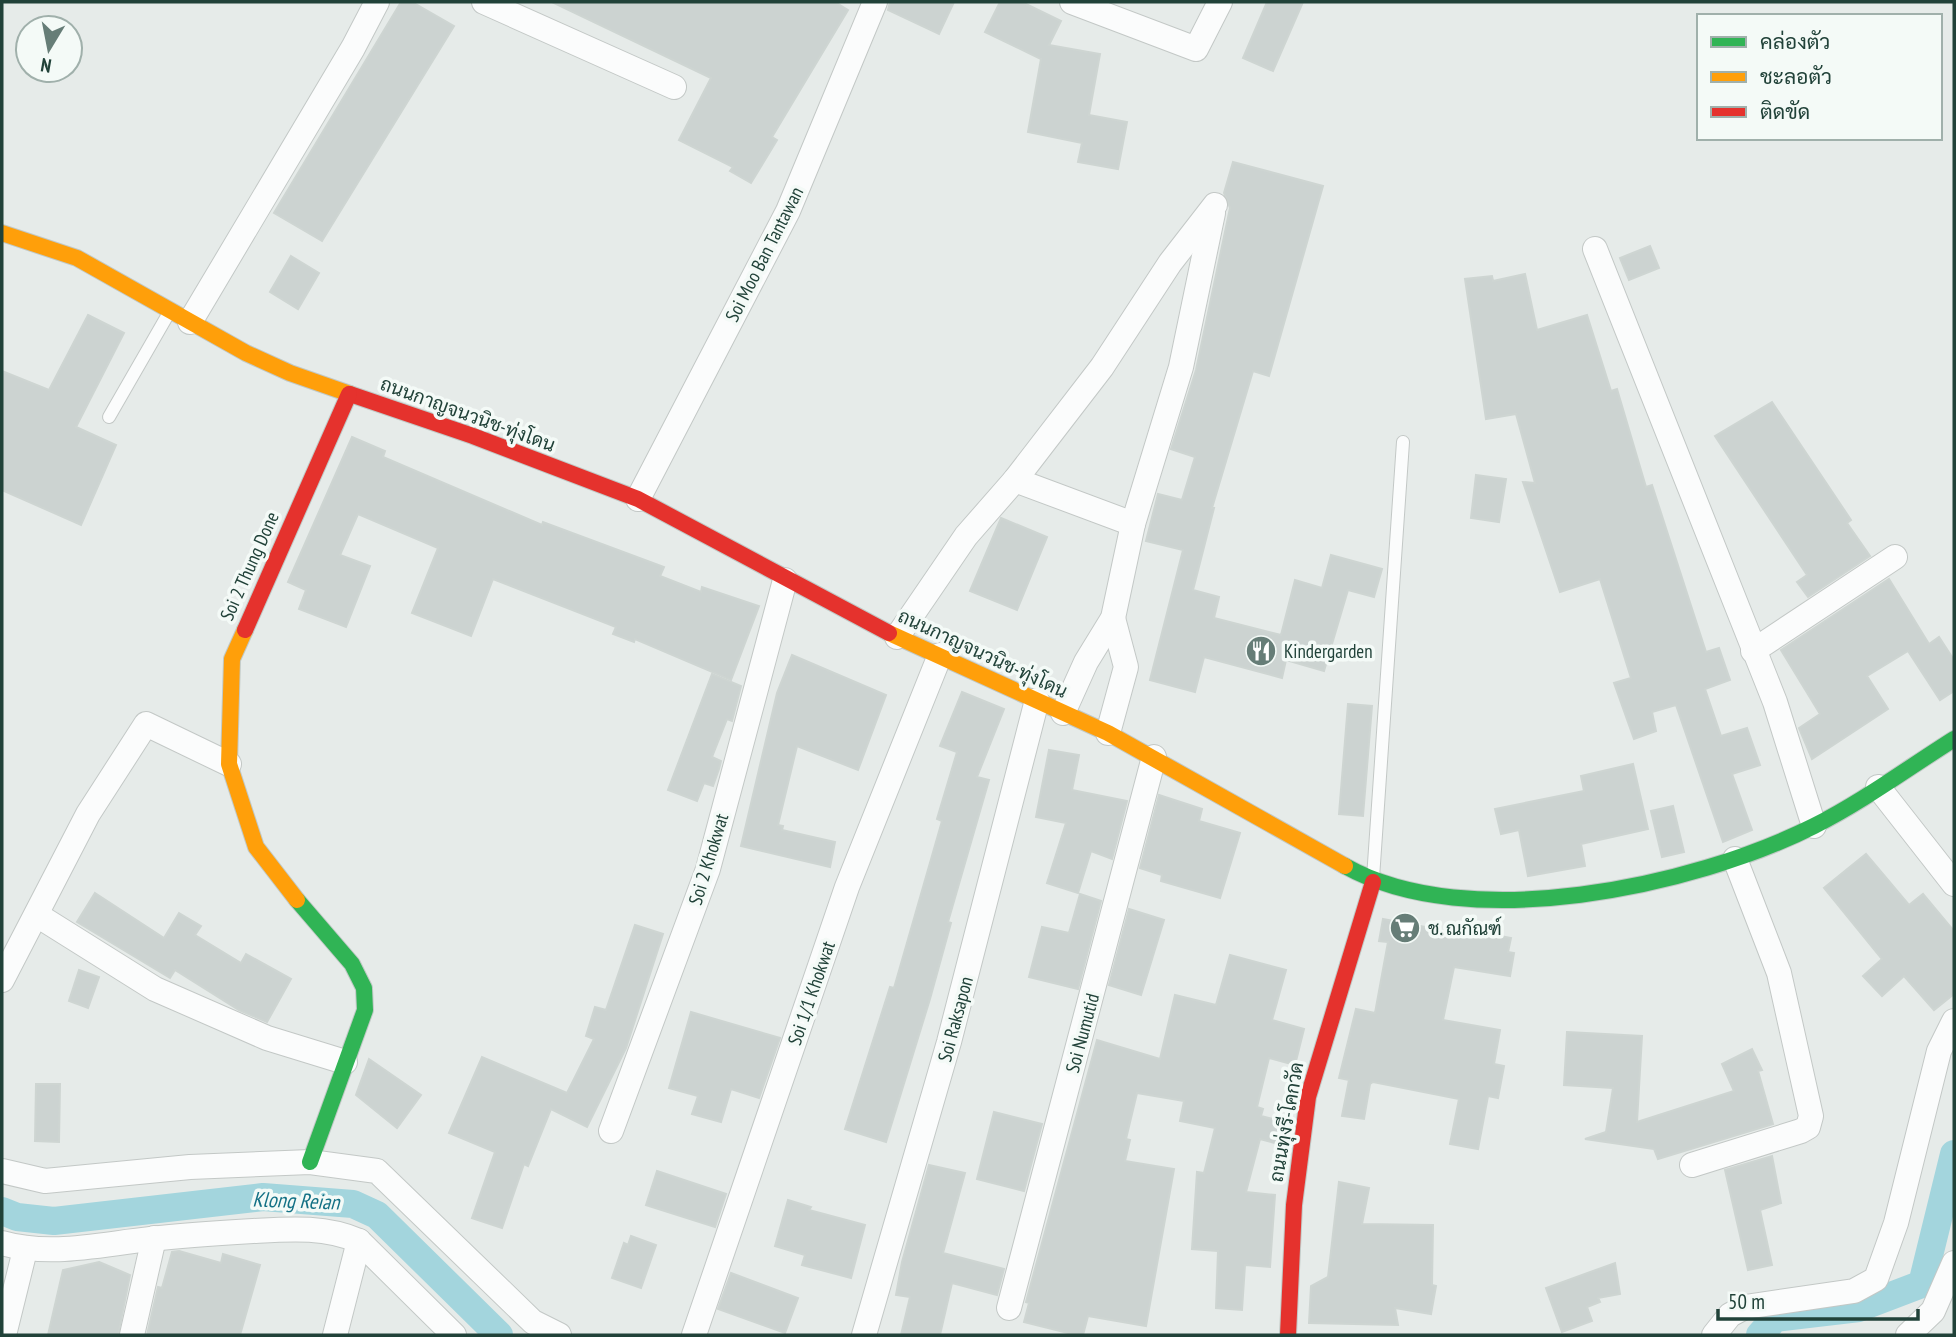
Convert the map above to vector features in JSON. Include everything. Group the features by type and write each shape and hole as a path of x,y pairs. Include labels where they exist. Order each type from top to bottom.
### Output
{"street":[{"path":"180,316 353,48 377,2"},
{"path":"484,2 674,87"},
{"name":"Soi Moo Ban Tantawan","path":"638,499 788,211 875,2"},
{"path":"1072,2 1196,49 1220,2"},
{"path":"897,636 966,536 1015,480 1102,367 1170,263 1215,205 1181,367 1133,524 1113,618 1086,662 1063,713"},
{"name":"ถนนกาญจนวนิช-ทุ่งโดน","path":"2,233 76,258 266,363 473,436 638,499 785,580 897,636 1108,733 1373,882 1432,896 1513,902 1581,895 1735,859 1814,826 1954,739"},
{"path":"1595,249 1775,702 1814,826"},
{"name":"Soi 2 Thung Done","path":"310,1162 365,1010 360,976 262,858 245,821 229,764 230,673 234,652 349,394"},
{"path":"1015,480 1133,524"},
{"path":"1753,651 1895,557"},
{"name":"Soi 2 Khokwat","path":"611,1131 708,869 785,580"},
{"path":"1108,733 1125,667 1113,618"},
{"name":"Soi 1/1 Khokwat","path":"694,1335 847,887 940,655"},
{"name":"Soi Raksapon","path":"864,1335 949,1042 1037,700"},
{"path":"2,979 88,814 146,724 229,764"},
{"name":"Soi Numutid","path":"1009,1308 1154,757"},
{"path":"1878,787 1954,884"},
{"path":"1692,1165 1801,1131 1808,1127 1811,1116 1779,973 1735,859"},
{"name":"ถนนทุ่งรี-โคกวัด","path":"1288,1335 1294,1205 1308,1097 1373,882"},
{"path":"37,915 155,989 267,1038 345,1062"},
{"path":"1714,1335 1730,1315 1745,1307 1854,1291 1875,1279 1896,1223 1940,1051 1954,1021"},
{"path":"2,1171 45,1181 190,1167 310,1162 377,1171 533,1322 559,1335"},
{"path":"4,1335 14,1247 59,1250 154,1238 295,1229 344,1234 359,1241 454,1335"},
{"path":"132,1335 154,1238"},
{"path":"335,1335 359,1241"},
{"path":"1908,1335 1933,1311 1954,1263"}],"lane":[{"path":"109,417 180,316"},
{"path":"1373,882 1403,442"}],"building":[{"path":"401,2 412,2 454,26 322,241 274,213"},
{"path":"552,2 835,2 848,10 772,137 777,140 751,183 730,171 733,167 679,140 711,78"},
{"path":"890,2 954,2 939,34 888,10"},
{"path":"1000,2 1022,2 1061,21 1049,45 1100,54 1089,115 1127,122 1118,169 1078,162 1082,143 1028,132 1041,59 985,32"},
{"path":"1267,2 1303,2 1273,71 1243,58"},
{"path":"1233,162 1323,186 1269,376 1253,371 1212,508 1193,590 1219,597 1214,618 1281,635 1295,580 1322,588 1331,555 1382,569 1374,597 1348,590 1324,671 1286,660 1282,678 1204,657 1195,692 1150,680 1183,550 1146,541 1158,494 1182,500 1195,457 1171,449 1196,370 1230,208 1224,193"},
{"path":"1650,246 1659,268 1629,280 1620,258"},
{"path":"291,256 319,273 298,309 270,292"},
{"path":"1525,274 1537,330 1587,315 1611,391 1617,389 1646,487 1652,485 1706,652 1719,648 1730,680 1705,689 1721,736 1747,728 1760,765 1732,774 1752,830 1723,842 1676,705 1652,712 1656,731 1634,739 1614,683 1631,678 1600,579 1560,592 1523,482 1535,483 1516,414 1486,419 1465,279 1492,276 1493,281"},
{"path":"88,315 124,333 76,427 116,445 81,525 2,490 2,371 49,390"},
{"path":"1772,402 1851,520 1847,523 1870,556 1808,597 1797,582 1807,575 1715,436"},
{"path":"352,437 385,451 383,457 542,525 543,522 664,567 660,576 701,592 702,587 759,606 731,680 635,639 634,642 613,634 616,627 493,579 471,636 412,613 438,548 358,514 340,555 370,566 346,627 299,609 306,590 288,582"},
{"path":"1476,475 1506,479 1499,522 1471,518"},
{"path":"1001,518 1047,537 1017,610 970,591"},
{"path":"1889,579 1929,644 1939,637 1954,660 1954,691 1940,700 1908,651 1867,676 1888,709 1812,759 1799,728 1820,714 1781,650"},
{"path":"792,655 886,695 858,770 797,746 778,825 783,826 782,830 835,842 830,867 741,846 777,693"},
{"path":"712,674 741,686 732,721 727,719 712,757 721,761 713,786 704,783 697,801 668,790"},
{"path":"962,692 1004,709 977,777 989,780 948,922 951,923 930,999 886,1142 845,1129 890,987 894,988 942,821 937,819 957,752 940,746"},
{"path":"1348,704 1372,706 1363,816 1339,814"},
{"path":"1049,750 1079,755 1072,790 1127,801 1112,859 1091,851 1078,893 1047,883 1066,823 1036,817"},
{"path":"1633,764 1648,829 1581,844 1585,866 1528,876 1519,830 1501,834 1495,809 1584,791 1581,776"},
{"path":"1159,795 1202,809 1199,821 1240,833 1220,898 1161,881 1162,875 1140,868"},
{"path":"1673,806 1684,852 1662,857 1651,811"},
{"path":"1866,854 1909,905 1923,894 1954,931 1954,994 1934,1010 1904,976 1882,996 1863,976 1882,959 1824,888"},
{"path":"95,893 164,938 179,913 201,926 195,935 241,963 246,954 291,979 267,1022 239,1010 175,970 170,978 77,922"},
{"path":"1080,894 1101,901 1078,989 1029,977 1042,927 1069,933"},
{"path":"1129,909 1164,920 1141,995 1109,985"},
{"path":"1383,919 1473,936 1474,931 1511,938 1508,952 1514,953 1510,976 1454,967 1443,1020 1500,1030 1494,1064 1504,1066 1498,1098 1488,1096 1478,1149 1450,1144 1459,1099 1373,1082 1370,1084 1364,1119 1342,1116 1349,1080 1339,1078 1356,1009 1375,1013 1388,942 1379,941"},
{"path":"635,925 663,934 626,1048 587,1127 551,1109 528,1166 524,1164 502,1228 472,1218 495,1152 449,1133 482,1057 567,1093 594,1039 586,1036 595,1007 606,1010"},
{"path":"1230,955 1286,970 1272,1020 1304,1029 1295,1065 1269,1058 1257,1107 1263,1109 1261,1116 1284,1122 1278,1144 1260,1139 1246,1192 1275,1195 1270,1267 1245,1265 1242,1310 1216,1308 1218,1251 1192,1249 1197,1172 1204,1173 1215,1128 1180,1121 1184,1101 1137,1093 1126,1139 1130,1140 1125,1161 1174,1169 1146,1326 1088,1316 1083,1335 1076,1335 1024,1322 1029,1303 1026,1302 1097,1040 1160,1059 1175,995 1216,1005"},
{"path":"79,970 99,977 88,1008 69,1001"},
{"path":"691,1012 780,1038 759,1098 731,1089 721,1122 692,1114 698,1096 669,1088"},
{"path":"1567,1032 1642,1036 1637,1122 1734,1091 1722,1064 1752,1049 1762,1070 1758,1071 1773,1124 1658,1159 1654,1149 1585,1139 1606,1132 1613,1088 1564,1085"},
{"path":"369,1059 421,1095 397,1128 356,1095"},
{"path":"36,1084 60,1084 59,1142 35,1141"},
{"path":"994,1112 1042,1124 1024,1191 977,1179"},
{"path":"1772,1156 1781,1203 1760,1210 1772,1265 1748,1270 1725,1170"},
{"path":"929,1165 965,1173 943,1253 1004,1269 997,1295 952,1283 940,1335 901,1335 910,1297 896,1295 902,1262"},
{"path":"657,1171 726,1194 715,1227 646,1205"},
{"path":"1339,1182 1369,1188 1362,1224 1433,1225 1432,1285 1436,1286 1431,1314 1395,1308 1398,1325 1309,1323 1311,1286 1328,1277"},
{"path":"788,1200 811,1207 809,1210 865,1225 851,1278 802,1265 805,1255 775,1246"},
{"path":"631,1236 656,1245 641,1288 612,1278 624,1243 628,1245"},
{"path":"179,1251 221,1263 223,1254 260,1265 240,1335 147,1335 158,1287 162,1288 172,1252"},
{"path":"99,1262 130,1275 118,1335 48,1335 63,1270"},
{"path":"1615,1263 1620,1294 1598,1298 1600,1302 1587,1307 1592,1321 1562,1332 1546,1288"},
{"path":"731,1273 798,1298 785,1333 718,1309"}],"waterway":[{"name":"Klong Reian","path":"1760,1335 1775,1318 1859,1308 1922,1284 1954,1154"},
{"name":"Klong Reian","path":"2,1211 17,1217 54,1221 263,1197 353,1204 377,1215 499,1335"}],"traffic: fast":[{"path":"1345,866 1396,887 1453,897 1516,900 1580,895 1645,884 1707,868 1764,848 1814,826 1867,796 1954,739"},
{"path":"297,900 352,964 364,988 365,1010 310,1162"}],"traffic: slow":[{"path":"2,233 77,258 246,353 290,373 350,394"},
{"path":"245,630 232,659 229,764 256,847 297,900"},
{"path":"889,633 1108,733 1345,866"}],"traffic: jam":[{"path":"245,630 349,394"},
{"path":"350,394 473,436 638,499 889,633"},
{"path":"1288,1335 1294,1205 1308,1097 1373,882"}],"place":[{"name":"Kindergarden","path":"1261,651"},
{"name":"ช. ณกัณฑ์","path":"1405,928"}]}
